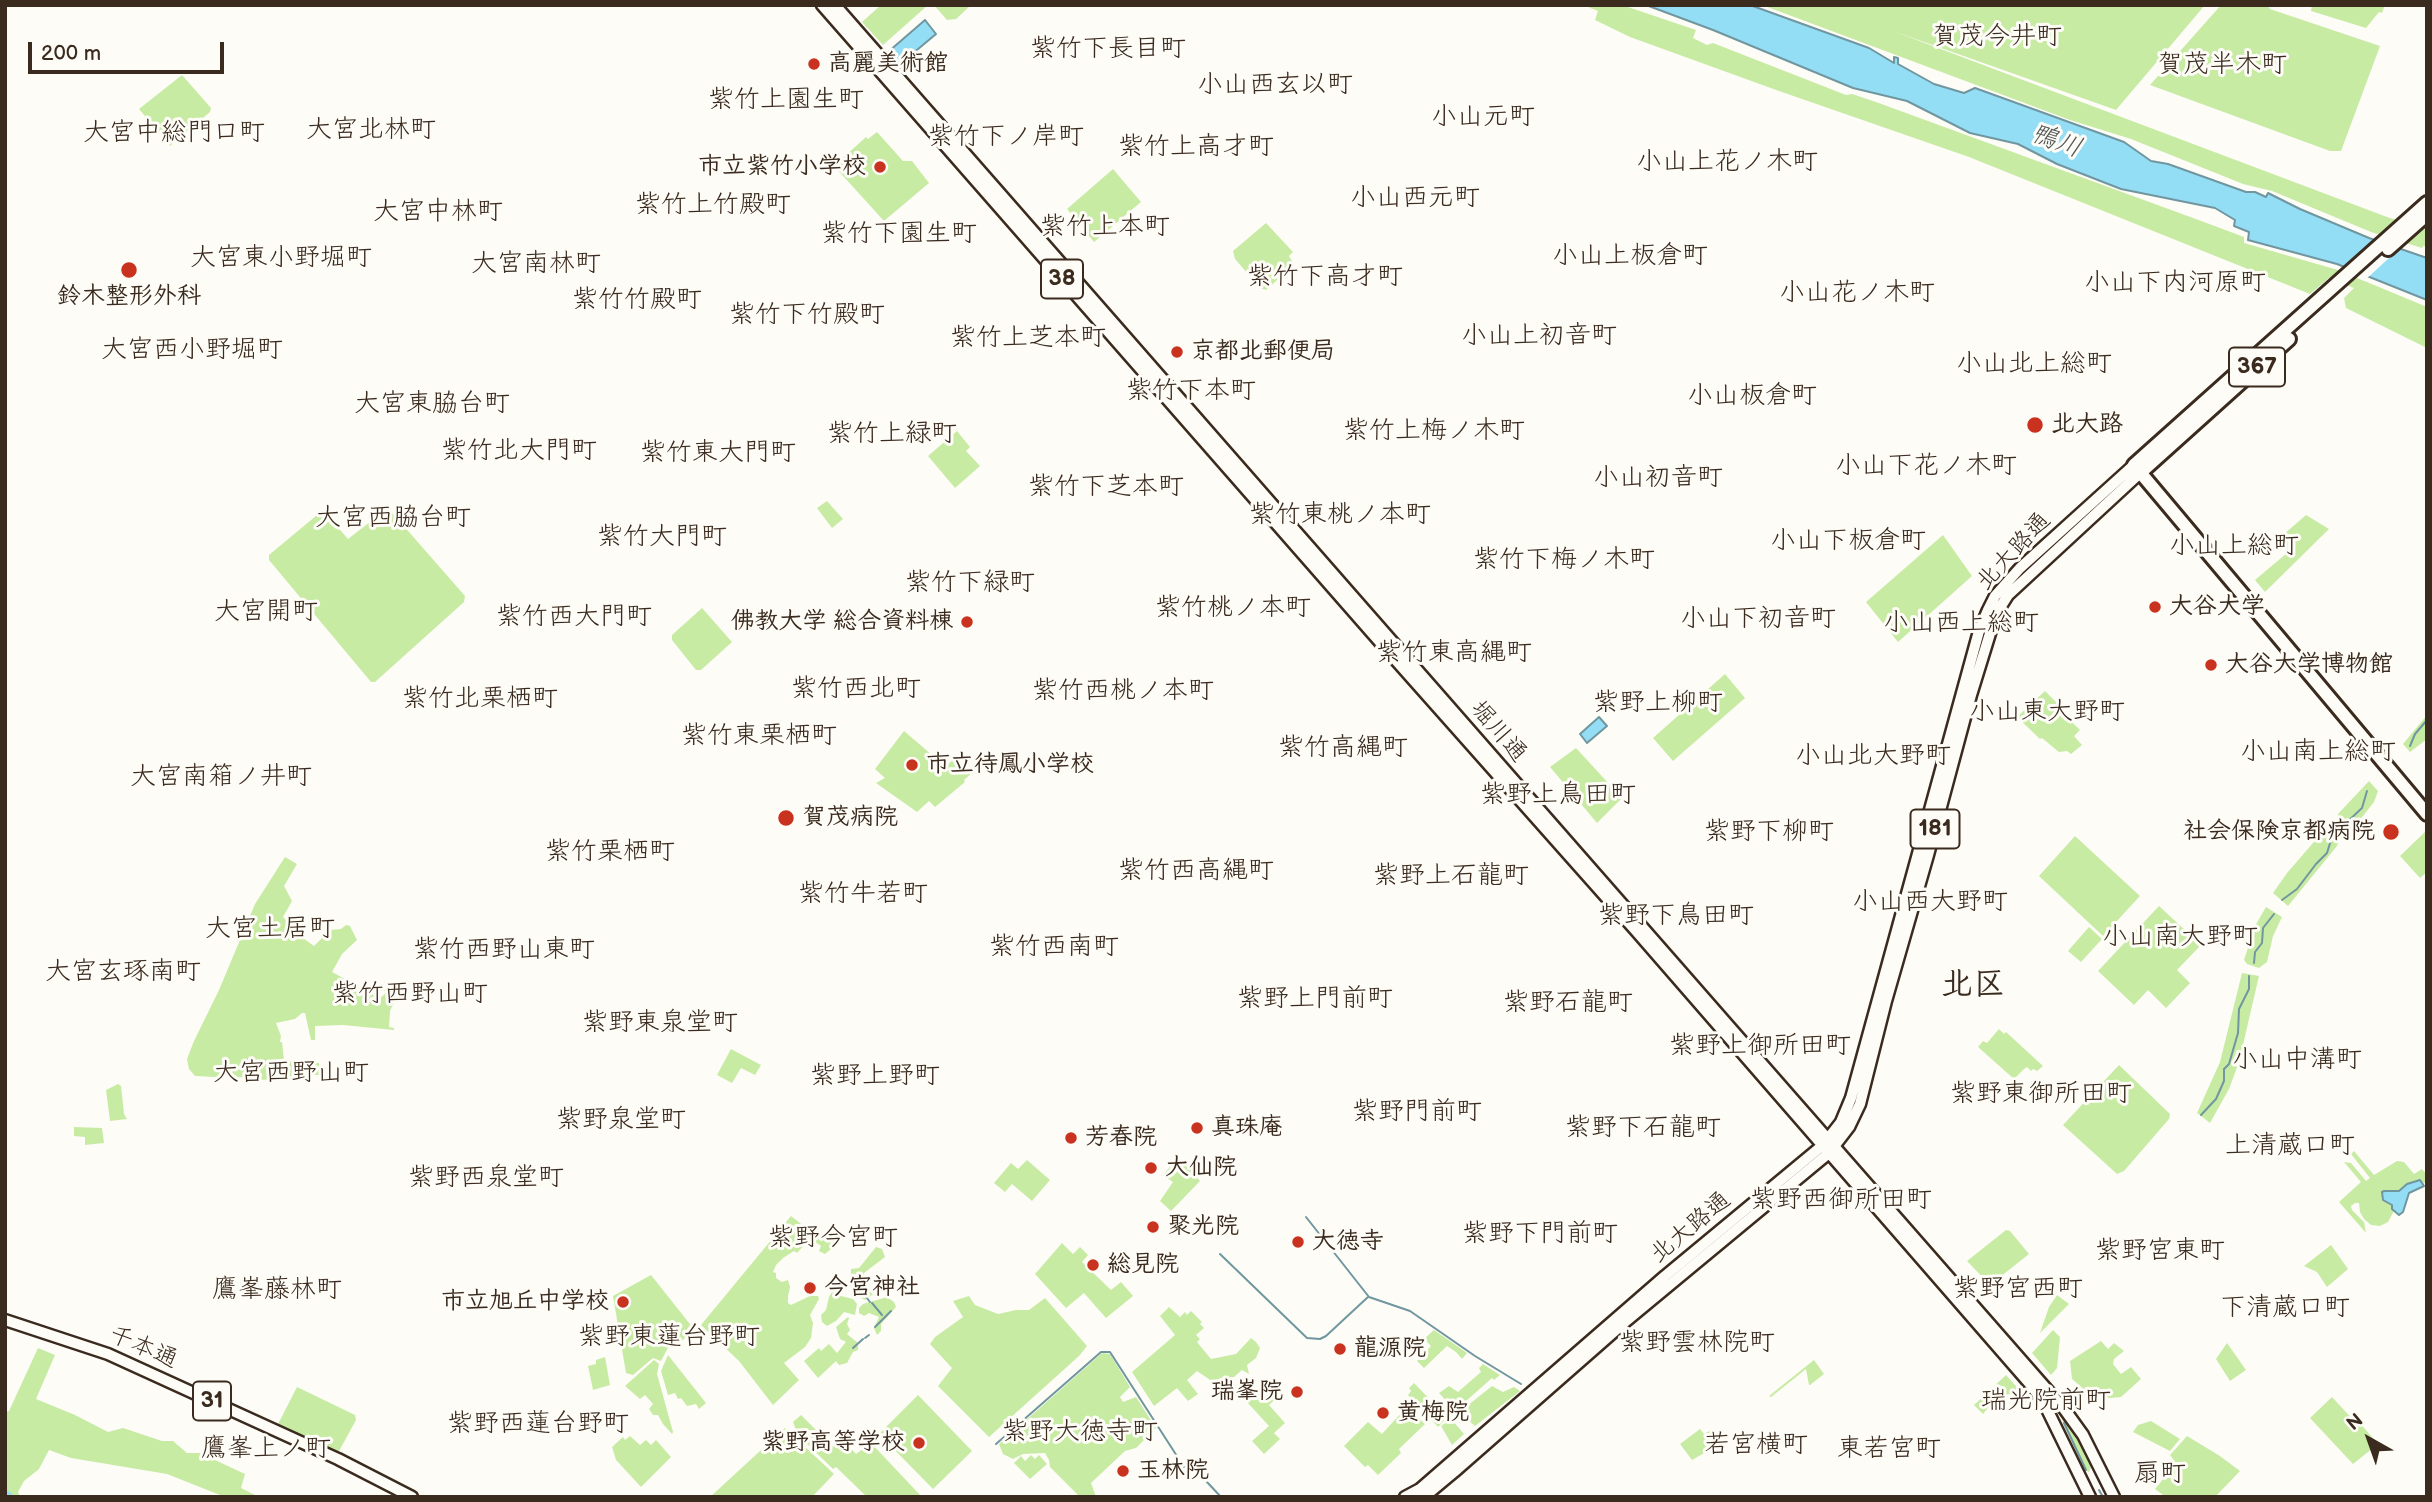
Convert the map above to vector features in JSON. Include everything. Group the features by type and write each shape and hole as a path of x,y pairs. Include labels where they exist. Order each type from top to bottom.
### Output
{"highway":[{"name":"北大路通","path":"2140,467 2336,292 2411,223 2427,203"},
{"name":"北大路通","path":"2411,223 2427,214"},
{"path":"2140,467 2427,802"},
{"path":"2140,467 2427,814"}],"main road":[{"name":"堀川通","path":"822,5 1828,1146 2065,1410 2083,1435 2114,1497"},
{"name":"堀川通","path":"835,5 1663,949 2030,1384 2044,1404 2090,1497"},
{"name":"北大路通","path":"1423,1497 1849,1127 1860,1104 1886,1001 1996,614 2010,593 2140,467"},
{"name":"北大路通","path":"1405,1497 1420,1489 1665,1276 1828,1146"},
{"name":"千本通","path":"5,1320 108,1354 338,1459 412,1497"}],"green space":[{"path":"881,5 928,5 883,45 862,22"},
{"path":"934,5 971,5 956,19 947,20"},
{"path":"1583,5 1622,5 1696,30 1693,38 1707,45 1713,43 1846,95 1852,94 1876,102 2204,222 2244,237 2244,243 2338,270 2427,307 2427,348 2346,308 2344,298 2354,288 2329,278 2310,294 1969,157 1630,37 1595,20 1598,11"},
{"path":"1762,5 2205,5 2116,110 1893,31 2387,217 2427,229 2427,247 2422,248 2371,232 2272,191 2243,184 2131,139 2070,120"},
{"path":"2221,5 2267,5 2270,9 2380,46 2341,151 2330,151 2150,85"},
{"path":"2312,5 2385,5 2382,13 2379,12 2366,28 2311,11"},
{"path":"182,75 211,108 210,112 170,146 139,109"},
{"path":"877,132 903,161 912,161 929,183 884,221 834,166 866,137 868,139"},
{"path":"1113,169 1141,202 1094,242 1067,209"},
{"path":"1266,223 1293,252 1289,256 1294,265 1266,290 1260,288 1235,259 1233,251"},
{"path":"957,431 970,447 966,451 980,466 955,488 928,456"},
{"path":"827,501 843,519 832,528 817,508"},
{"path":"388,508 465,596 464,602 375,682 371,682 269,560 269,555 323,510 348,539"},
{"path":"2306,515 2329,529 2265,592 2255,580 2287,553 2276,541"},
{"path":"1943,535 1972,576 1898,642 1866,602"},
{"path":"702,608 732,642 701,670 696,670 672,640 672,635"},
{"path":"1725,674 1745,698 1673,761 1653,738"},
{"path":"2045,691 2080,730 2074,736 2082,745 2071,754 2067,751 2059,752 2040,739 2017,717"},
{"path":"2427,715 2427,739 2410,752 2403,744"},
{"path":"904,731 946,767 955,757 972,773 935,807 929,801 917,812 876,783 885,778 875,769"},
{"path":"1576,748 1622,798 1597,823 1550,767"},
{"path":"2369,781 2378,791 2374,802 2351,831 2338,819 2338,814"},
{"path":"2330,827 2339,840 2337,846 2288,906 2273,893 2287,873 2326,828"},
{"path":"2427,830 2427,872 2420,878 2400,856"},
{"path":"2075,836 2140,896 2103,936 2039,876"},
{"path":"285,857 297,864 284,886 292,901 283,917 289,923 286,926 314,946 330,930 350,926 357,940 342,954 332,972 380,998 386,993 385,989 396,998 390,1011 389,1027 394,1030 343,1025 315,1026 315,1040 311,1040 305,1013 302,1013 295,1019 276,1023 281,1036 284,1061 319,1063 320,1075 308,1075 308,1079 248,1080 245,1077 228,1078 228,1072 214,1077 195,1076 189,1069 187,1059 194,1041 255,904"},
{"path":"2159,906 2201,945 2177,970 2190,983 2166,1008 2148,990 2134,1005 2098,971"},
{"path":"2266,907 2282,917 2273,936 2267,962 2259,968 2247,964 2244,960 2255,926"},
{"path":"2089,927 2102,939 2081,962 2068,951"},
{"path":"2242,973 2259,976 2239,1062 2229,1089 2210,1123 2197,1113 2220,1062"},
{"path":"1999,1029 2004,1034 2006,1032 2043,1066 2037,1071 2031,1071 2027,1067 2014,1079 1978,1047 1983,1041 1987,1043"},
{"path":"731,1049 761,1065 755,1075 741,1068 732,1083 717,1075"},
{"path":"2119,1065 2170,1114 2169,1119 2124,1171 2117,1174 2063,1125"},
{"path":"118,1084 121,1086 127,1119 110,1121 106,1090"},
{"path":"74,1127 102,1128 104,1143 85,1145 85,1137 74,1136"},
{"path":"2354,1151 2374,1175 2397,1161 2404,1162 2414,1174 2422,1169 2427,1175 2427,1181 2421,1185 2389,1197 2394,1211 2388,1222 2380,1226 2371,1225 2364,1219 2359,1203 2351,1206 2364,1222 2366,1233 2339,1202 2361,1182 2344,1162 2351,1163 2366,1181 2370,1178 2351,1154"},
{"path":"1175,1156 1181,1160 1177,1166 1181,1169 1185,1164 1200,1181 1171,1211 1160,1201 1173,1182 1163,1175 1175,1161"},
{"path":"1027,1160 1050,1180 1032,1201 1012,1184 1005,1192 994,1183 1011,1163 1018,1169"},
{"path":"791,1216 819,1238 826,1232 833,1241 831,1249 825,1254 819,1251 821,1246 817,1243 812,1246 808,1241 797,1253 794,1251 783,1258 773,1272 782,1282 788,1280 788,1303 791,1305 810,1296 818,1296 819,1299 810,1315 813,1323 811,1338 805,1347 784,1363 799,1380 773,1405 739,1361 701,1325"},
{"path":"2006,1230 2010,1231 2029,1254 1990,1285 1967,1261"},
{"path":"1062,1243 1073,1254 1080,1247 1088,1255 1082,1262 1111,1290 1121,1282 1133,1296 1106,1318 1084,1293 1066,1308 1035,1274"},
{"path":"2331,1245 2348,1269 2327,1287 2317,1272 2304,1266"},
{"path":"876,1247 882,1249 885,1257 864,1273 865,1286 873,1294 865,1300 850,1286 851,1269 859,1268"},
{"path":"651,1275 693,1328 677,1347 669,1346 661,1361 653,1358 633,1375 626,1373 613,1296"},
{"path":"833,1290 841,1296 853,1299 857,1304 855,1315 844,1312 827,1326 822,1322 821,1315 826,1310"},
{"path":"2057,1295 2069,1304 2040,1333 2049,1307"},
{"path":"969,1296 975,1305 998,1314 1029,1310 1045,1298 1087,1346 989,1437 938,1386 952,1368 930,1344 935,1337 963,1317 953,1301"},
{"path":"887,1297 896,1307 881,1324 881,1331 877,1335 874,1328 879,1317 869,1313 864,1316 859,1313 859,1308 863,1304"},
{"path":"1169,1307 1180,1317 1191,1311 1202,1322 1200,1324 1204,1328 1196,1335 1200,1339 1197,1342 1211,1359 1236,1354 1251,1338 1256,1342 1260,1348 1256,1358 1247,1365 1249,1374 1242,1370 1234,1377 1223,1378 1219,1383 1197,1371 1187,1380 1198,1394 1188,1401 1177,1388 1154,1406 1132,1372 1175,1335 1160,1316"},
{"path":"848,1317 850,1330 847,1334 858,1343 858,1350 853,1352 847,1363 839,1365 836,1361 818,1378 804,1361 819,1348 821,1351 829,1344 837,1353 846,1342 840,1339 836,1327"},
{"path":"1434,1330 1467,1353 1462,1359 1447,1346 1424,1368 1417,1361 1431,1346 1424,1339"},
{"path":"2053,1330 2060,1337 2057,1368 2051,1375 2032,1353"},
{"path":"2101,1341 2108,1349 2114,1343 2124,1351 2114,1359 2113,1364 2121,1374 2131,1367 2141,1379 2121,1397 2110,1398 2088,1393 2072,1379 2070,1361"},
{"path":"2227,1343 2246,1370 2230,1381 2216,1359"},
{"path":"38,1348 55,1355 36,1399 108,1432 123,1428 162,1441 173,1441 187,1453 200,1453 245,1474 241,1488 259,1497 225,1497 167,1474 71,1458 49,1450 39,1469 24,1481 18,1492 20,1497 5,1497 5,1412 9,1411"},
{"path":"1102,1353 1110,1354 1130,1387 1120,1397 1123,1402 1136,1397 1156,1428 1136,1448 1125,1451 1091,1483 1096,1497 1080,1497 1050,1467 1045,1453 1023,1454 1013,1459 1003,1454 999,1444"},
{"path":"668,1355 706,1403 699,1409 696,1404 687,1406 675,1393 668,1395 661,1371"},
{"path":"605,1357 610,1385 593,1390 588,1366"},
{"path":"654,1360 659,1364 657,1374 672,1434 658,1415 653,1415 649,1409 653,1404 645,1395 640,1399 625,1386"},
{"path":"1814,1360 1824,1374 1809,1385 1806,1369 1769,1396"},
{"path":"1483,1364 1500,1375 1494,1380 1492,1378 1457,1409 1454,1405 1452,1407 1439,1393 1449,1386 1458,1392 1481,1372 1479,1368"},
{"path":"2006,1375 2029,1401 2022,1404 2010,1394 2004,1395 2001,1392 1983,1414 1974,1405"},
{"path":"1414,1383 1444,1414 1441,1417 1444,1421 1438,1427 1408,1395 1411,1391 1409,1388"},
{"path":"1492,1386 1503,1392 1514,1387 1520,1391 1475,1426 1463,1416 1462,1410"},
{"path":"297,1387 355,1415 356,1420 338,1453 333,1455 276,1428"},
{"path":"1270,1388 1278,1397 1269,1405 1285,1423 1274,1433 1280,1439 1264,1454 1252,1441 1269,1426 1247,1402 1259,1390 1264,1394"},
{"path":"918,1395 972,1451 933,1489 879,1434"},
{"path":"2047,1396 2071,1424 2091,1467 2089,1472 2085,1470 2062,1419"},
{"path":"2332,1397 2378,1444 2353,1464 2310,1418"},
{"path":"1410,1410 1425,1424 1399,1449 1401,1453 1378,1475 1368,1465 1365,1467 1344,1446 1368,1422 1382,1434 1403,1411 1407,1413"},
{"path":"801,1415 833,1447 842,1439 856,1454 871,1443 922,1497 867,1497 798,1435 793,1422"},
{"path":"1451,1419 1464,1434 1452,1445 1441,1426"},
{"path":"2151,1421 2180,1439 2170,1451 2133,1432 2138,1425"},
{"name":"紫野高等学校","path":"785,1428 834,1474 812,1497 710,1497"},
{"path":"1700,1429 1704,1434 1711,1430 1716,1437 1711,1441 1711,1449 1692,1460 1680,1444"},
{"path":"630,1436 640,1445 646,1440 651,1445 656,1440 671,1457 641,1487 616,1460 612,1447 623,1437 625,1440"},
{"path":"2187,1436 2240,1471 2215,1497 2166,1497 2155,1489 2176,1463 2170,1455"},
{"path":"1031,1455 1035,1459 1039,1455 1047,1464 1030,1479 1014,1463 1021,1456 1025,1461"}],"water":[{"name":"鴨川","path":"1646,5 1750,5 1869,48 1894,63 1894,57 1898,58 1898,64 1934,84 1964,93 1975,88 2124,142 2151,161 2168,164 2246,192 2255,192 2266,197 2268,193 2369,238 2427,258 2427,300 2337,264 2248,240 2249,232 2234,226 2235,220 2215,208 2121,189 2057,164 2018,144 1970,133 1907,101 1853,88"},
{"path":"925,20 936,34 899,65 888,52"},
{"path":"1599,717 1607,726 1587,743 1580,734"},
{"path":"2420,1180 2424,1186 2409,1193 2403,1212 2399,1215 2392,1209 2392,1205 2383,1200 2382,1192 2399,1191 2407,1184"}],"pier":[{"path":"2378,237 2402,246 2364,281 2341,270"}],"waterway":[{"path":"2410,746 2415,734 2427,720"},
{"path":"2345,824 2362,808 2367,791"},
{"path":"2282,900 2297,889 2327,853 2331,840 2335,838"},
{"path":"2254,963 2255,952 2262,943 2263,928 2274,914"},
{"path":"2201,1115 2216,1099 2224,1081 2224,1069 2229,1064 2238,1033 2239,1009 2249,989 2249,976"},
{"path":"1306,1217 1369,1297 1410,1311 1521,1384"},
{"path":"1220,1254 1307,1338 1320,1339 1326,1336 1368,1297"},
{"path":"863,1293 870,1302"},
{"path":"872,1303 882,1315"},
{"path":"875,1327 891,1311"},
{"path":"865,1338 869,1335"},
{"path":"853,1348 863,1339"},
{"path":"996,1444 1101,1352 1110,1352 1184,1467 1192,1466 1221,1497"},
{"path":"2064,1423 2086,1470"},
{"path":"2099,1490 2103,1497"}],"place":[{"name":"高麗美術館","path":"814,64"},
{"name":"市立紫竹小学校","path":"880,167"},
{"name":"鈴木整形外科","path":"129,270"},
{"name":"京都北郵便局","path":"1177,352"},
{"name":"北大路","path":"2035,425"},
{"name":"大谷大学","path":"2155,607"},
{"name":"佛教大学 総合資料棟","path":"967,622"},
{"name":"大谷大学博物館","path":"2211,665"},
{"name":"市立待鳳小学校","path":"912,765"},
{"name":"賀茂病院","path":"786,818"},
{"name":"社会保険京都病院","path":"2391,832"},
{"name":"真珠庵","path":"1197,1128"},
{"name":"芳春院","path":"1071,1138"},
{"name":"大仙院","path":"1151,1168"},
{"name":"聚光院","path":"1153,1227"},
{"name":"大徳寺","path":"1298,1242"},
{"name":"総見院","path":"1093,1265"},
{"name":"今宮神社","path":"810,1288"},
{"name":"市立旭丘中学校","path":"623,1302"},
{"name":"龍源院","path":"1340,1349"},
{"name":"瑞峯院","path":"1297,1392"},
{"name":"黄梅院","path":"1383,1413"},
{"name":"紫野高等学校","path":"919,1443"},
{"name":"玉林院","path":"1123,1471"}],"district":[{"name":"賀茂今井町","path":"1997,37"},
{"name":"紫竹下長目町","path":"1108,49"},
{"name":"賀茂半木町","path":"2222,65"},
{"name":"小山西玄以町","path":"1275,85"},
{"name":"紫竹上園生町","path":"786,100"},
{"name":"小山元町","path":"1483,117"},
{"name":"大宮北林町","path":"371,130"},
{"name":"大宮中総門口町","path":"174,133"},
{"name":"紫竹下ノ岸町","path":"1006,137"},
{"name":"紫竹上高才町","path":"1196,147"},
{"name":"小山上花ノ木町","path":"1727,162"},
{"name":"小山西元町","path":"1415,198"},
{"name":"紫竹上竹殿町","path":"713,205"},
{"name":"大宮中林町","path":"438,212"},
{"name":"紫竹上本町","path":"1105,227"},
{"name":"紫竹下園生町","path":"899,234"},
{"name":"小山上板倉町","path":"1630,256"},
{"name":"大宮東小野堀町","path":"281,258"},
{"name":"大宮南林町","path":"536,264"},
{"name":"紫竹下高才町","path":"1325,277"},
{"name":"小山下内河原町","path":"2175,283"},
{"name":"小山花ノ木町","path":"1857,293"},
{"name":"紫竹竹殿町","path":"637,300"},
{"name":"紫竹下竹殿町","path":"807,315"},
{"name":"小山上初音町","path":"1539,336"},
{"name":"紫竹上芝本町","path":"1028,338"},
{"name":"大宮西小野堀町","path":"192,350"},
{"name":"小山北上総町","path":"2034,364"},
{"name":"紫竹下本町","path":"1191,391"},
{"name":"小山板倉町","path":"1752,396"},
{"name":"大宮東脇台町","path":"432,404"},
{"name":"紫竹上梅ノ木町","path":"1434,431"},
{"name":"紫竹上緑町","path":"892,434"},
{"name":"紫竹北大門町","path":"519,451"},
{"name":"紫竹東大門町","path":"718,453"},
{"name":"小山下花ノ木町","path":"1926,466"},
{"name":"小山初音町","path":"1658,478"},
{"name":"紫竹下芝本町","path":"1106,487"},
{"name":"紫竹東桃ノ本町","path":"1340,515"},
{"name":"大宮西脇台町","path":"393,518"},
{"name":"紫竹大門町","path":"662,537"},
{"name":"小山下板倉町","path":"1848,541"},
{"name":"小山上総町","path":"2234,546"},
{"name":"紫竹下梅ノ木町","path":"1564,560"},
{"name":"紫竹下緑町","path":"970,583"},
{"name":"紫竹桃ノ本町","path":"1233,608"},
{"name":"大宮開町","path":"266,612"},
{"name":"紫竹西大門町","path":"574,617"},
{"name":"小山下初音町","path":"1758,619"},
{"name":"小山西上総町","path":"1961,623"},
{"name":"紫竹東高縄町","path":"1454,653"},
{"name":"紫竹西北町","path":"856,689"},
{"name":"紫竹西桃ノ本町","path":"1123,691"},
{"name":"紫竹北栗栖町","path":"480,699"},
{"name":"紫野上柳町","path":"1658,703"},
{"name":"小山東大野町","path":"2047,712"},
{"name":"紫竹東栗栖町","path":"759,736"},
{"name":"紫竹高縄町","path":"1343,748"},
{"name":"小山南上総町","path":"2318,752"},
{"name":"小山北大野町","path":"1873,756"},
{"name":"大宮南箱ノ井町","path":"221,777"},
{"name":"紫野上鳥田町","path":"1558,795"},
{"name":"紫野下柳町","path":"1769,832"},
{"name":"紫竹栗栖町","path":"610,852"},
{"name":"紫竹西高縄町","path":"1196,871"},
{"name":"紫野上石龍町","path":"1451,876"},
{"name":"紫竹牛若町","path":"863,894"},
{"name":"小山西大野町","path":"1930,902"},
{"name":"紫野下鳥田町","path":"1676,916"},
{"name":"大宮土居町","path":"270,929"},
{"name":"小山南大野町","path":"2180,937"},
{"name":"紫竹西南町","path":"1054,947"},
{"name":"紫竹西野山東町","path":"504,950"},
{"name":"大宮玄琢南町","path":"123,972"},
{"name":"北区","path":"1973,986"},
{"name":"紫竹西野山町","path":"410,994"},
{"name":"紫野上門前町","path":"1315,999"},
{"name":"紫野石龍町","path":"1568,1003"},
{"name":"紫野東泉堂町","path":"660,1023"},
{"name":"紫野上御所田町","path":"1760,1046"},
{"name":"小山中溝町","path":"2297,1060"},
{"name":"大宮西野山町","path":"291,1073"},
{"name":"紫野上野町","path":"875,1076"},
{"name":"紫野東御所田町","path":"2041,1094"},
{"name":"紫野門前町","path":"1417,1112"},
{"name":"紫野泉堂町","path":"621,1120"},
{"name":"紫野下石龍町","path":"1643,1128"},
{"name":"上清蔵口町","path":"2290,1146"},
{"name":"紫野西泉堂町","path":"486,1178"},
{"name":"紫野西御所田町","path":"1841,1200"},
{"name":"紫野下門前町","path":"1540,1234"},
{"name":"紫野今宮町","path":"833,1238"},
{"name":"紫野宮東町","path":"2160,1251"},
{"name":"紫野宮西町","path":"2018,1289"},
{"name":"鷹峯藤林町","path":"277,1290"},
{"name":"下清蔵口町","path":"2285,1308"},
{"name":"紫野東蓮台野町","path":"669,1337"},
{"name":"紫野雲林院町","path":"1697,1343"},
{"name":"瑞光院前町","path":"2046,1401"},
{"name":"紫野西蓮台野町","path":"538,1424"},
{"name":"紫野大徳寺町","path":"1080,1432"},
{"name":"若宮横町","path":"1756,1445"},
{"name":"鷹峯上ノ町","path":"266,1449"},
{"name":"東若宮町","path":"1889,1449"},
{"name":"扇町","path":"2160,1474"}]}
